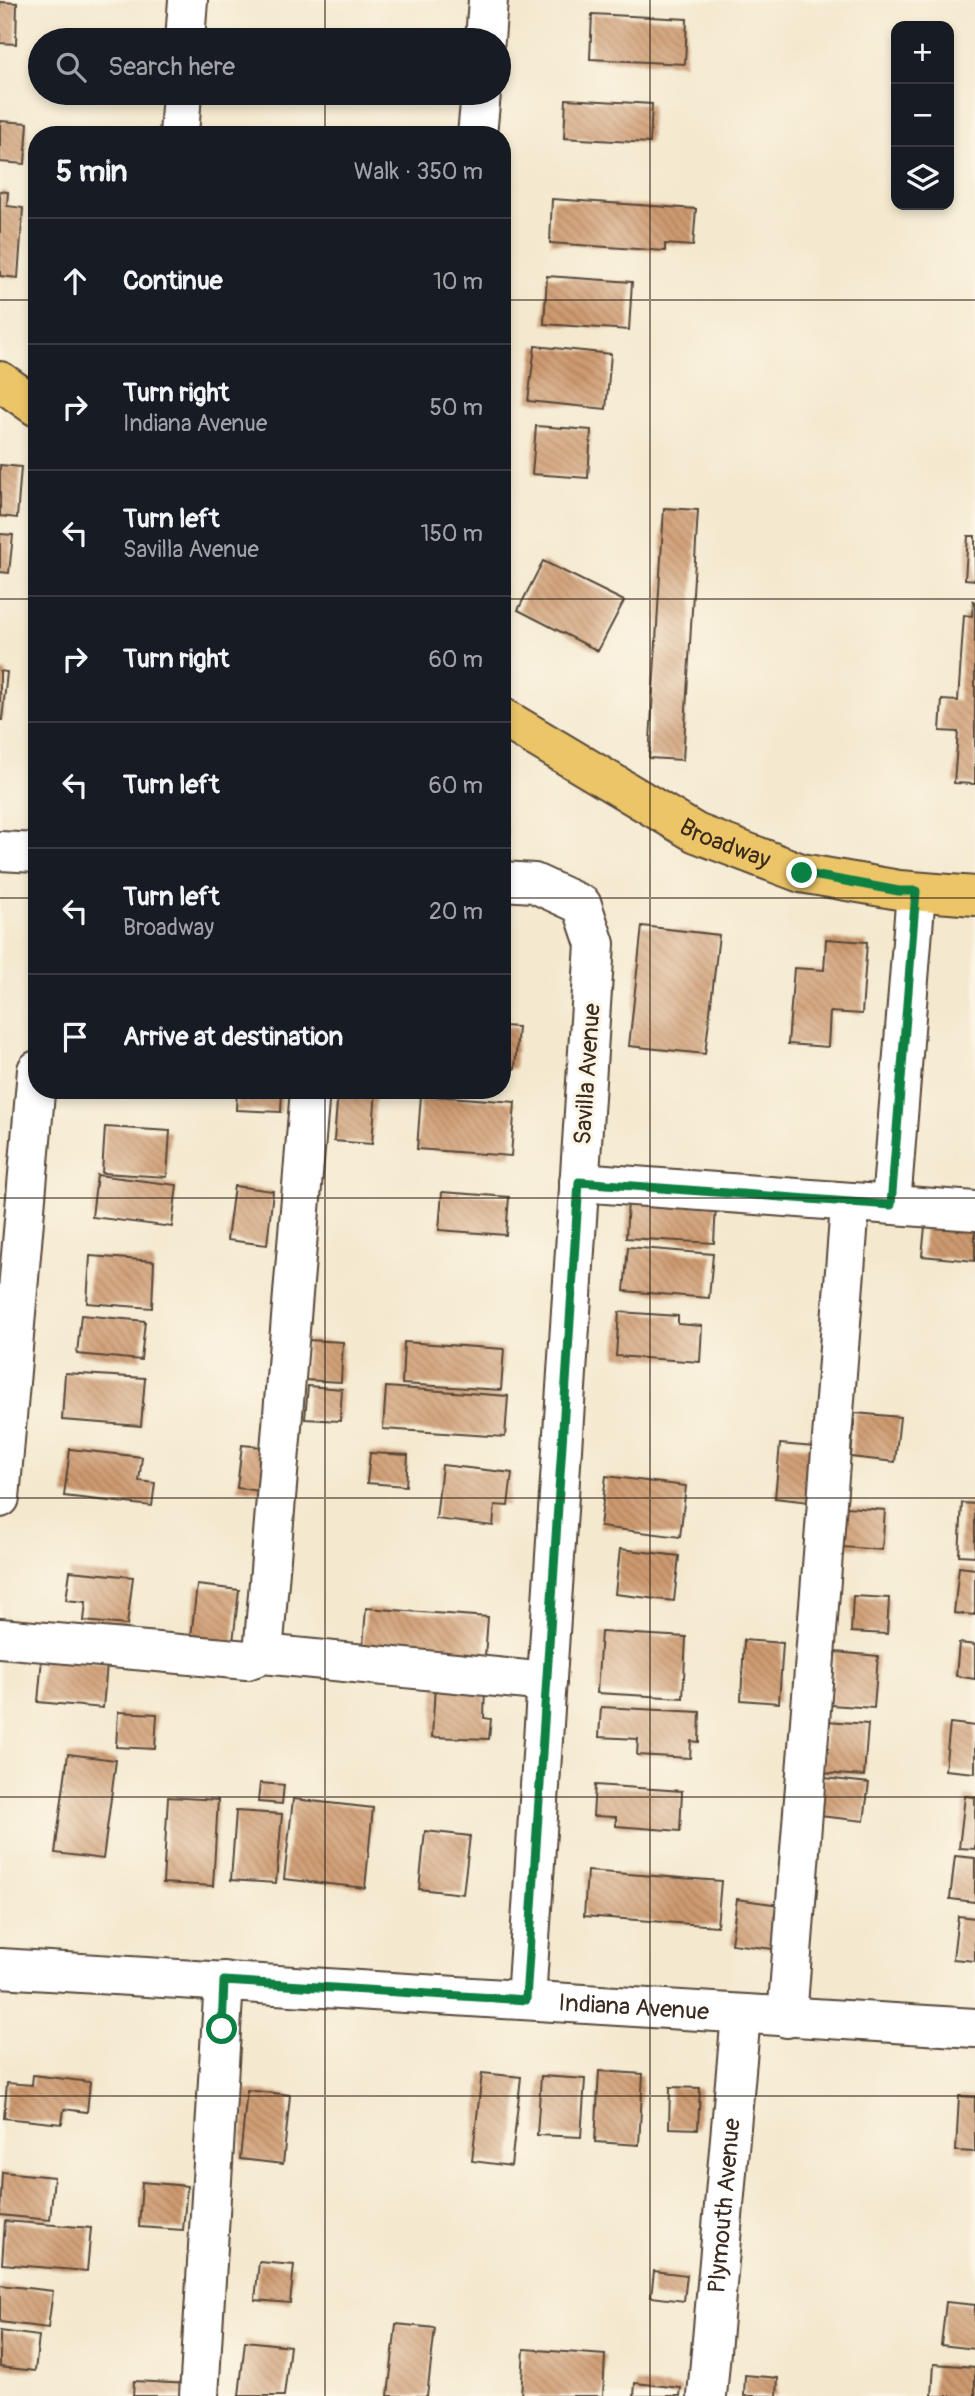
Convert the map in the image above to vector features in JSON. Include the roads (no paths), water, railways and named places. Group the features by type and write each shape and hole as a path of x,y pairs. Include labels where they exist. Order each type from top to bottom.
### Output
{"main road":[{"path":"0,382 28,401"},
{"name":"Broadway","path":"511,722 696,833 802,873 899,891 975,896"}],"street":[{"path":"186,28 188,0"},
{"path":"486,28 488,0"},
{"path":"179,126 180,105"},
{"path":"478,126 480,105"},
{"path":"0,851 28,853"},
{"name":"Savilla Avenue","path":"511,882 534,883 582,905 595,944 526,2000"},
{"path":"891,1205 916,891"},
{"path":"0,1498 34,1099"},
{"path":"263,1654 309,1099"},
{"path":"579,1182 975,1211"},
{"path":"787,2018 850,1206 838,1202"},
{"path":"0,1639 247,1660 263,1654 547,1682"},
{"name":"Indiana Avenue","path":"0,1968 975,2028"},
{"path":"199,2396 224,1981"},
{"name":"Plymouth Avenue","path":"707,2396 741,2015"}]}
